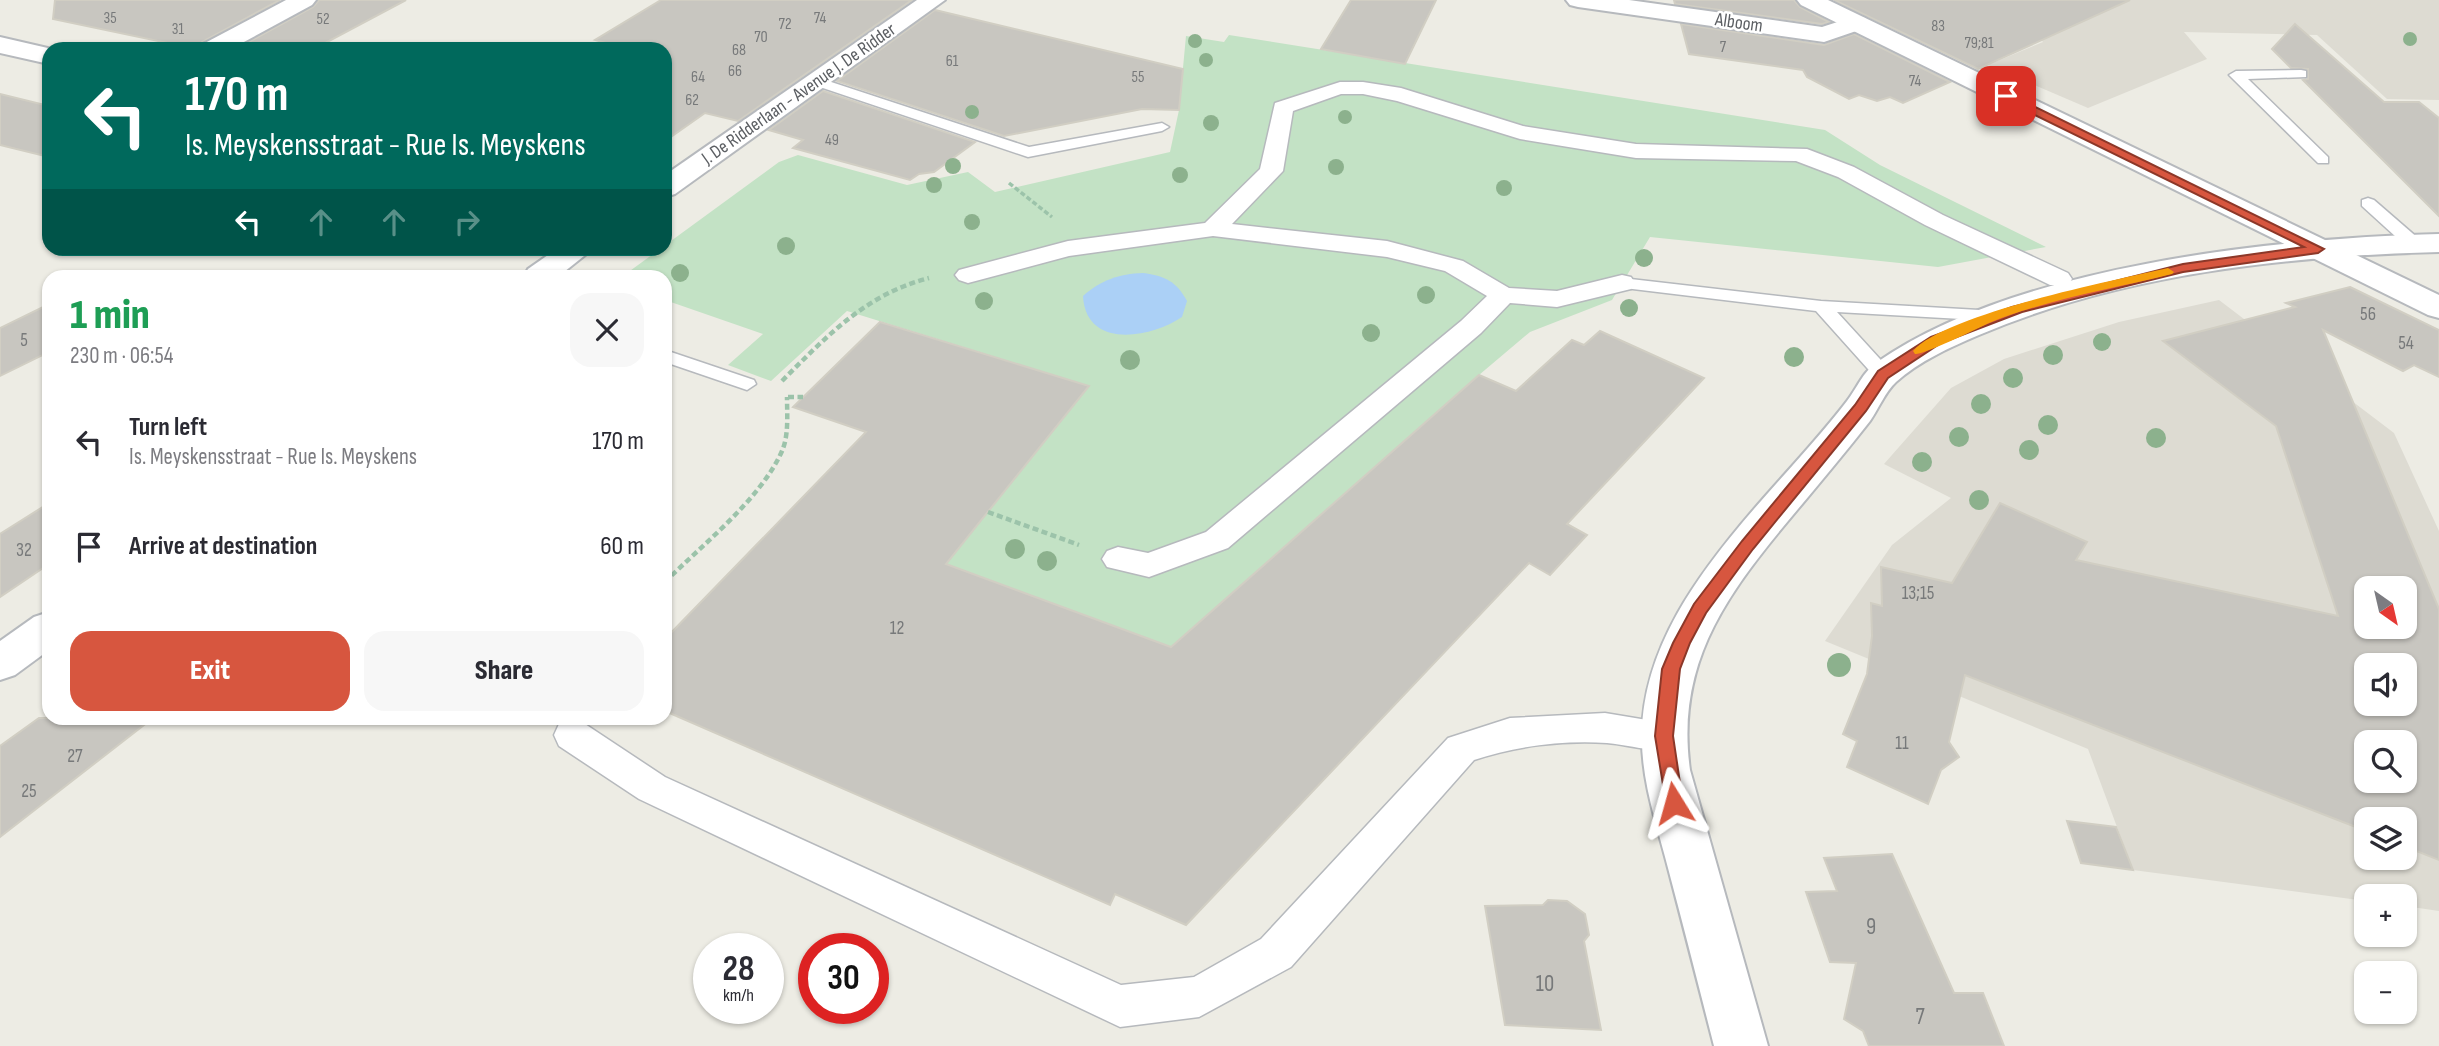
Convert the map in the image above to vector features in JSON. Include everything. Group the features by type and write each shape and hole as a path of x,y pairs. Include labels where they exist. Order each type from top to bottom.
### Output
{"street":[{"path":"225,42 304,0"},
{"name":"J. De Ridderlaan - Avenue J. De Ridder","path":"672,183 933,0"},
{"name":"Alboom","path":"1578,0 1824,34 1856,23"},
{"path":"1809,0 2439,308"},
{"path":"0,46 42,55"},
{"path":"1213,229 1271,171 1283,108 1305,97 1340,88 1363,88 1401,95 1520,132 1636,151 1799,154 1846,172 1934,220 2059,278"},
{"path":"968,275 1089,245 1213,229 1387,249 1454,266 1503,295 1557,299 1622,283"},
{"path":"1741,1046 1674,803 1664,736 1671,669 1700,608 1763,524 1860,408 1883,374 1936,340 1997,316 2079,292 2183,268 2318,249 2426,243"},
{"path":"548,270 568,256"},
{"path":"1118,559 1149,565 1217,540 1471,327 1503,295"},
{"path":"0,663 42,633"},
{"path":"572,735 652,788 1120,1006 1199,997 1276,953 1461,750 1510,733 1605,728 1664,736"}],"lane":[{"path":"2301,75 2236,75 2323,160"},
{"path":"818,82 1028,152 1162,127"},
{"path":"2368,203 2426,243"},
{"path":"1622,283 1821,306 1997,316"},
{"path":"1821,306 1883,374"},
{"path":"672,358 747,384"}],"path":[{"path":"973,133 989,167 1089,245"},
{"path":"780,383 854,310 885,290 913,281 968,275"},
{"path":"672,575 766,475 782,452 788,425 787,397"},
{"path":"988,512 1118,559"}],"shaded area":[{"path":"2011,0 2439,0 2439,100 2387,99 2317,35 2184,32 2207,59 2088,108 1988,65 2043,42"},
{"path":"2219,300 2394,433 2439,531 2439,911 2417,908 2417,884 2354,884 2354,899 2133,870 2088,749 1825,641 1892,545 1951,498 1884,464 1951,388 2004,359 2119,322"}],"green space":[{"path":"1229,35 1825,130 1880,165 2046,247 1938,267 1650,237 1612,300 1530,332 1479,375 1209,661 880,540 903,514 968,537 1089,386 847,311 771,381 728,365 763,334 672,302 672,270 631,270 650,256 672,256 672,240 779,162 798,155 907,185 968,172 995,192 1170,152 1179,110 1186,36 1224,42"}],"water":[{"path":"1143,273 1164,278 1179,289 1187,301 1182,317 1138,334 1107,332 1095,325 1087,313 1083,296 1111,279"}],"building":[{"path":"55,0 280,0 202,42 163,42 53,19"},
{"path":"319,0 406,0 327,42 249,42 313,7"},
{"path":"661,0 912,0 738,121 705,113 672,136 672,42 595,40"},
{"path":"1351,0 1436,0 1405,64 1321,49"},
{"path":"1674,0 1794,0 1800,7 1829,22 1822,24 1675,4"},
{"path":"1834,0 2130,0 1978,69"},
{"path":"935,10 1183,69 1179,110 1142,109 1004,136 837,81"},
{"path":"1681,24 1824,45 1854,34 1950,82 1903,103 1890,97 1877,101 1859,95 1849,99 1807,77 1803,70 1689,54"},
{"path":"2295,24 2384,102 2419,102 2439,118 2439,216 2303,80 2308,79 2308,69 2291,68 2272,49"},
{"path":"823,91 975,142 934,172 919,174 910,180 793,148 803,140 769,130"},
{"path":"0,94 42,104 42,155 0,145"},
{"path":"2350,287 2439,330 2439,377 2414,365 2403,371 2323,330 2439,609 2439,860 2417,851 2417,807 2354,807 2354,826 1965,675 1949,742 1959,757 1941,770 1928,804 1847,767 1857,741 1843,734 1867,674 1872,636 1871,603 1882,606 1881,567 1952,583 2000,503 2087,542 2076,560 2338,616 2276,426 2163,341 2295,307 2286,303"},
{"path":"42,307 42,355 0,376 0,328"},
{"path":"880,322 1089,386 946,564 1171,647 1479,375 1516,391 1572,340 1584,345 1600,331 1704,378 1567,524 1587,535 1550,575 1529,563 1186,925 1115,894 1110,905 672,714 672,632 866,432 793,407"},
{"path":"42,507 42,569 0,597 0,534"},
{"path":"39,718 42,718 42,725 144,725 0,837 0,746"},
{"path":"2067,821 2116,827 2133,870 2081,863"},
{"path":"1892,854 1954,993 1983,993 2004,1046 1869,1046 1863,1031 1844,1019 1856,963 1830,962 1806,892 1837,891 1824,858"},
{"path":"1548,900 1567,901 1585,914 1589,935 1584,941 1601,1030 1505,1025 1485,906 1543,905"}],"slow traffic":[{"path":"1920,351 1936,340 1997,316 2079,292 2168,272"}],"route":[{"path":"1674,803 1664,736 1671,669 1681,643 1700,608 1763,524 1860,408 1883,374 1936,340 1997,316 2079,292 2183,268 2318,249 2006,96"}]}
